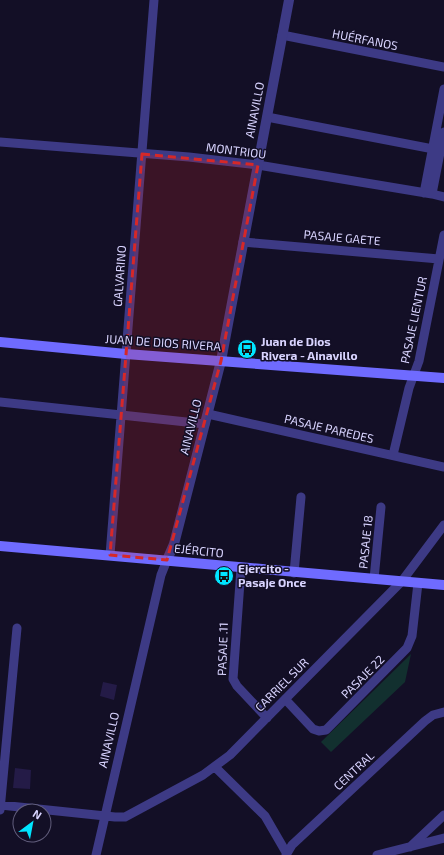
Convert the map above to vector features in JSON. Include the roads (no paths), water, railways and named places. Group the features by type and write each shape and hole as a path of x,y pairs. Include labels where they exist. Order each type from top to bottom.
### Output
{"main road":[{"name":"JUAN DE DIOS RIVERA","path":"0,342 126,354 444,378"},
{"name":"EJÉRCITO","path":"0,546 444,585"}],"street":[{"name":"GALVARINO","path":"110,555 154,0"},
{"name":"AINAVILLO","path":"96,855 161,575 174,544 221,361 288,0"},
{"name":"HUÉRFANOS","path":"282,35 444,67"},
{"path":"439,150 444,89"},
{"path":"267,117 439,150"},
{"path":"428,193 444,132"},
{"name":"MONTRIOU","path":"0,142 258,165 428,193 444,198"},
{"name":"PASAJE LIENTUR","path":"393,456 419,361 444,235"},
{"name":"PASAJE GAETE","path":"243,242 439,259"},
{"path":"0,402 205,424"},
{"name":"PASAJE PAREDES","path":"208,414 444,467"},
{"path":"294,573 301,497"},
{"name":"PASAJE 18","path":"374,579 381,507"},
{"name":"CARRIEL SUR","path":"0,807 120,817 129,815 164,797 215,767 267,718 402,581 444,525"},
{"name":"PASAJE .11","path":"240,568 233,679 237,686 267,718"},
{"name":"PASAJE 22","path":"285,699 313,729 319,731 326,730 407,648 412,636 418,583"},
{"path":"0,807 17,628"},
{"name":"CENTRAL","path":"287,854 292,845 425,721 434,715 444,712"},
{"path":"215,767 265,816 287,854"},
{"path":"409,847 444,815"},
{"path":"377,855 444,838"}],"place":[{"name":"Juan de Dios Rivera - Ainavillo","path":"247,349"},
{"name":"Ejercito - Pasaje Once","path":"224,576"}]}
